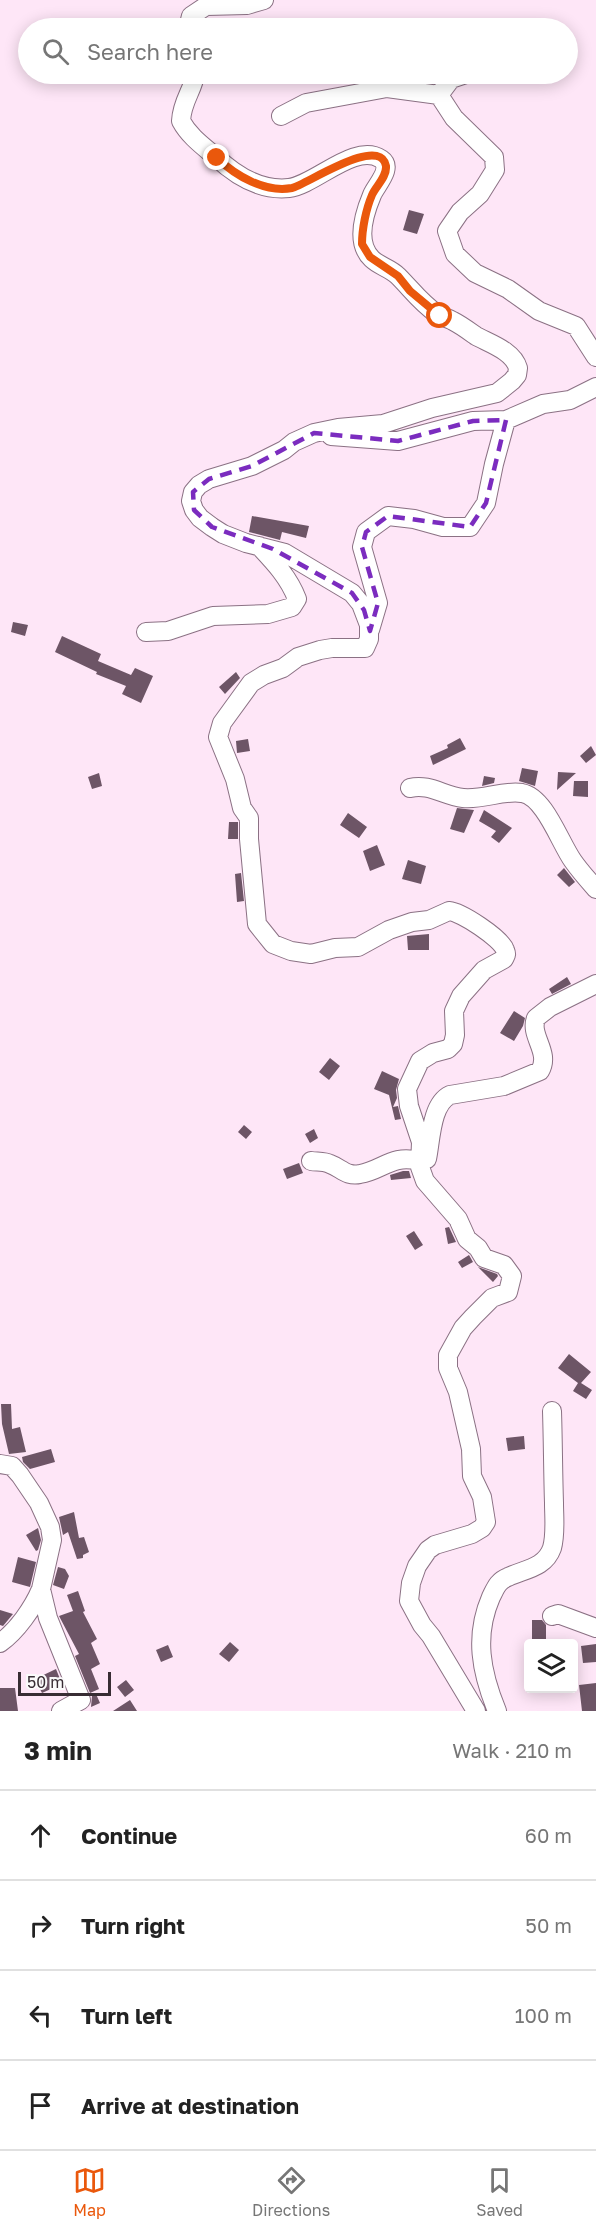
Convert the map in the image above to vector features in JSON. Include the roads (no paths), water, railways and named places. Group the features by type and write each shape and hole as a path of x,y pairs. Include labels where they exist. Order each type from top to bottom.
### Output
{"street":[{"path":"190,18 206,6 247,5 264,0"},
{"path":"194,84 183,107 181,121 192,135 230,170 247,179 274,188 291,188 360,156 376,157 382,160 386,170 369,203 362,238 365,251 380,266 398,276 410,291 440,316 451,319 494,344 516,362 518,368 517,375 497,393 432,408 383,424 338,428 315,433 252,466 209,479 193,492 194,510 223,534 285,553 352,593 364,610 370,632"},
{"path":"439,95 447,84"},
{"path":"281,116 306,104 387,87 439,95 454,118 494,157 495,170 480,194 460,212 447,231 454,254 475,273 508,289 539,311 576,326 596,357"},
{"path":"315,433 357,439 398,441 473,421 506,420 543,404 570,400 596,387"},
{"path":"476,1711 411,1607 409,1593 417,1566 428,1550 435,1545 472,1534 482,1528 486,1522 482,1497 472,1476 471,1449 458,1392 448,1368 448,1355 463,1328 473,1317 492,1298 508,1292 512,1276 504,1265 484,1258 478,1248 467,1239 458,1219 425,1181 419,1161 421,1143 407,1098 409,1082 420,1061 433,1053 451,1047 455,1040 453,1019 456,1004 484,970 504,960 505,948 494,937 460,914 449,911 429,920 412,922 389,930 354,948 335,948 301,954 273,944 257,924 249,839 250,824 242,808 235,779 218,737 219,729 226,716 256,679 283,668 298,657 320,650 365,648 368,645 378,603 362,547 366,532 388,516 414,519 443,527 470,528 486,503 506,420"},
{"path":"146,632 168,631 213,616 268,614 292,608 297,599 291,584 276,563 259,546"},
{"path":"410,788 427,787 462,798 479,798 510,792 531,795 540,804 573,861 596,889"},
{"path":"425,1181 435,1120 442,1100 450,1095 504,1086 540,1071 544,1058 534,1028 536,1018 550,1007 596,984"},
{"path":"311,1161 329,1163 344,1173 354,1175 370,1171 391,1161 419,1161"},
{"path":"497,1711 488,1690 483,1667 481,1630 484,1614 497,1584 508,1577 539,1565 547,1559 552,1548 554,1528 552,1411"},
{"path":"0,1464 12,1466 20,1475 39,1503 50,1527 52,1540 41,1588 32,1607 0,1643"},
{"path":"41,1588 48,1618 81,1700 61,1711"},
{"path":"552,1616 558,1614 596,1628"}]}
